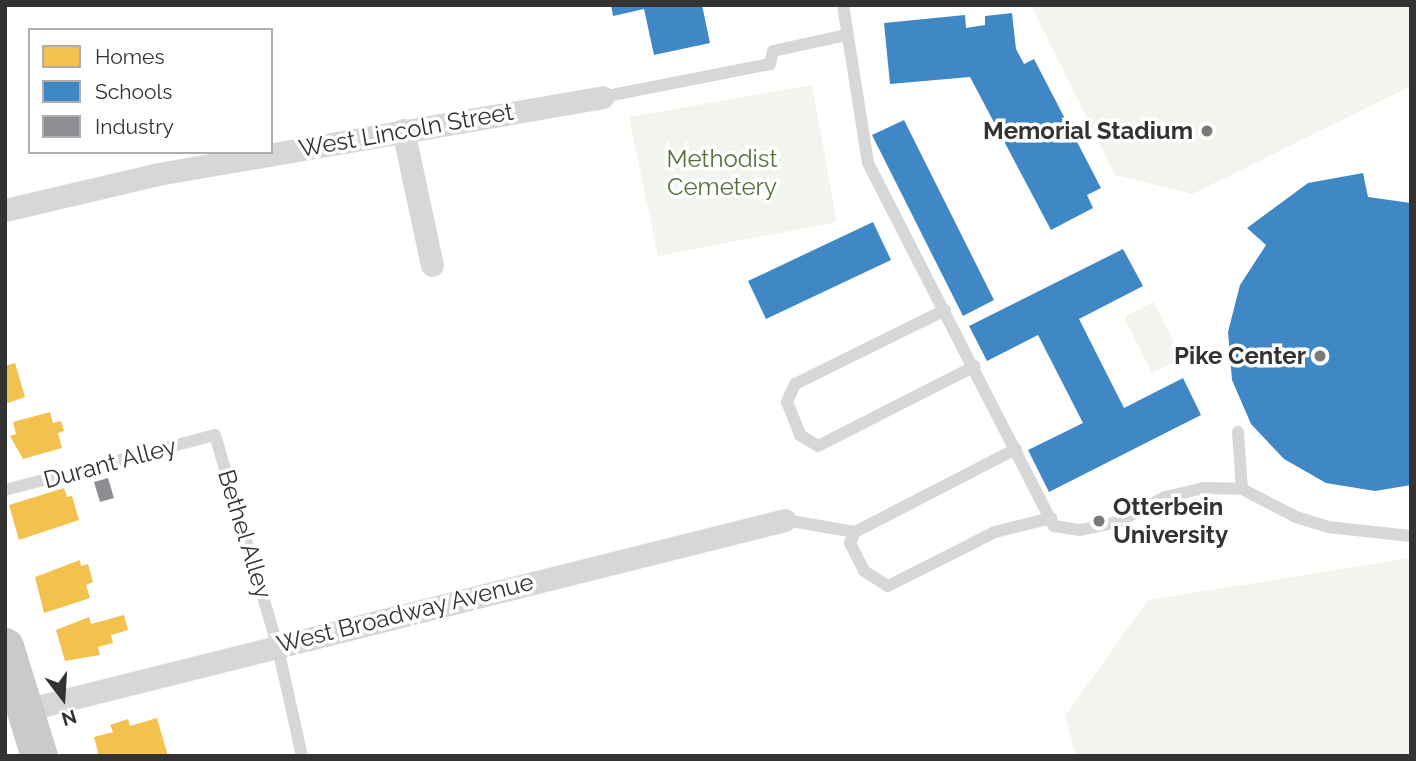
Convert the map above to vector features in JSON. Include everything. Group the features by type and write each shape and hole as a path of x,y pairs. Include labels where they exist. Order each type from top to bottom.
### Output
{"main road":[{"path":"5,646 17,705 39,756"}],"street":[{"name":"West Lincoln Street","path":"273,153 602,97"},
{"path":"403,130 432,265"},
{"name":"West Lincoln Street","path":"5,210 158,174 269,154"},
{"name":"West Broadway Avenue","path":"17,705 277,645 785,520"}],"lane":[{"path":"843,5 868,163 975,366 1054,526 1080,530 1118,522 1165,497 1203,488 1242,489 1296,517 1328,527 1411,536"},
{"path":"602,97 770,64 773,51 847,35"},
{"path":"945,310 795,384 787,402 800,435 818,446 975,366"},
{"path":"1238,432 1242,489"},
{"name":"Durant Alley","path":"5,490 215,435"},
{"name":"Bethel Alley","path":"215,435 277,645 302,756"},
{"path":"785,520 855,532 1016,449"},
{"path":"855,532 850,543 863,571 888,586 995,532 1051,518"}],"green space":[{"name":"Memorial Stadium","path":"1031,5 1411,5 1411,86 1192,194 1115,175"},
{"name":"Methodist Cemetery","path":"812,85 837,222 658,256 629,117"},
{"path":"1154,302 1182,358 1152,373 1124,317"},
{"path":"1411,558 1411,756 1076,756 1065,716 1148,600"}],"building: Homes":[{"path":"15,363 25,397 5,404 5,366"},
{"path":"50,412 53,423 61,421 64,431 58,433 62,448 23,459 10,436 16,434 13,422"},
{"path":"64,488 67,497 72,496 79,520 19,540 9,505"},
{"path":"80,560 81,566 88,564 93,582 86,585 90,598 44,613 35,577"},
{"path":"124,615 128,630 111,635 113,643 98,647 100,655 65,661 56,630 89,617 91,624"},
{"path":"157,718 168,756 99,756 94,737 113,732 110,725 128,719 130,726"}],"building: Schools":[{"path":"611,5 702,5 710,43 654,55 644,9 613,16"},
{"path":"1012,13 1016,49 1024,64 1034,59 1101,188 1087,195 1093,208 1051,230 970,77 890,84 884,23 965,15 966,28 985,25 985,16"},
{"path":"904,120 994,300 963,316 872,135"},
{"name":"Pike Center","path":"1363,173 1368,197 1411,203 1411,485 1375,491 1326,483 1284,459 1251,424 1232,380 1228,332 1240,285 1266,245 1247,228 1308,183"},
{"path":"873,222 891,260 766,319 748,281"},
{"path":"1123,249 1143,286 1079,319 1124,408 1183,378 1201,415 1049,492 1028,450 1083,423 1038,335 987,361 969,326"}],"building: Industry":[{"path":"108,478 114,498 100,502 94,482"}],"place":[{"name":"Memorial Stadium","path":"1207,131"},
{"name":"Pike Center","path":"1320,356"},
{"name":"Otterbein University","path":"1099,521"}]}
